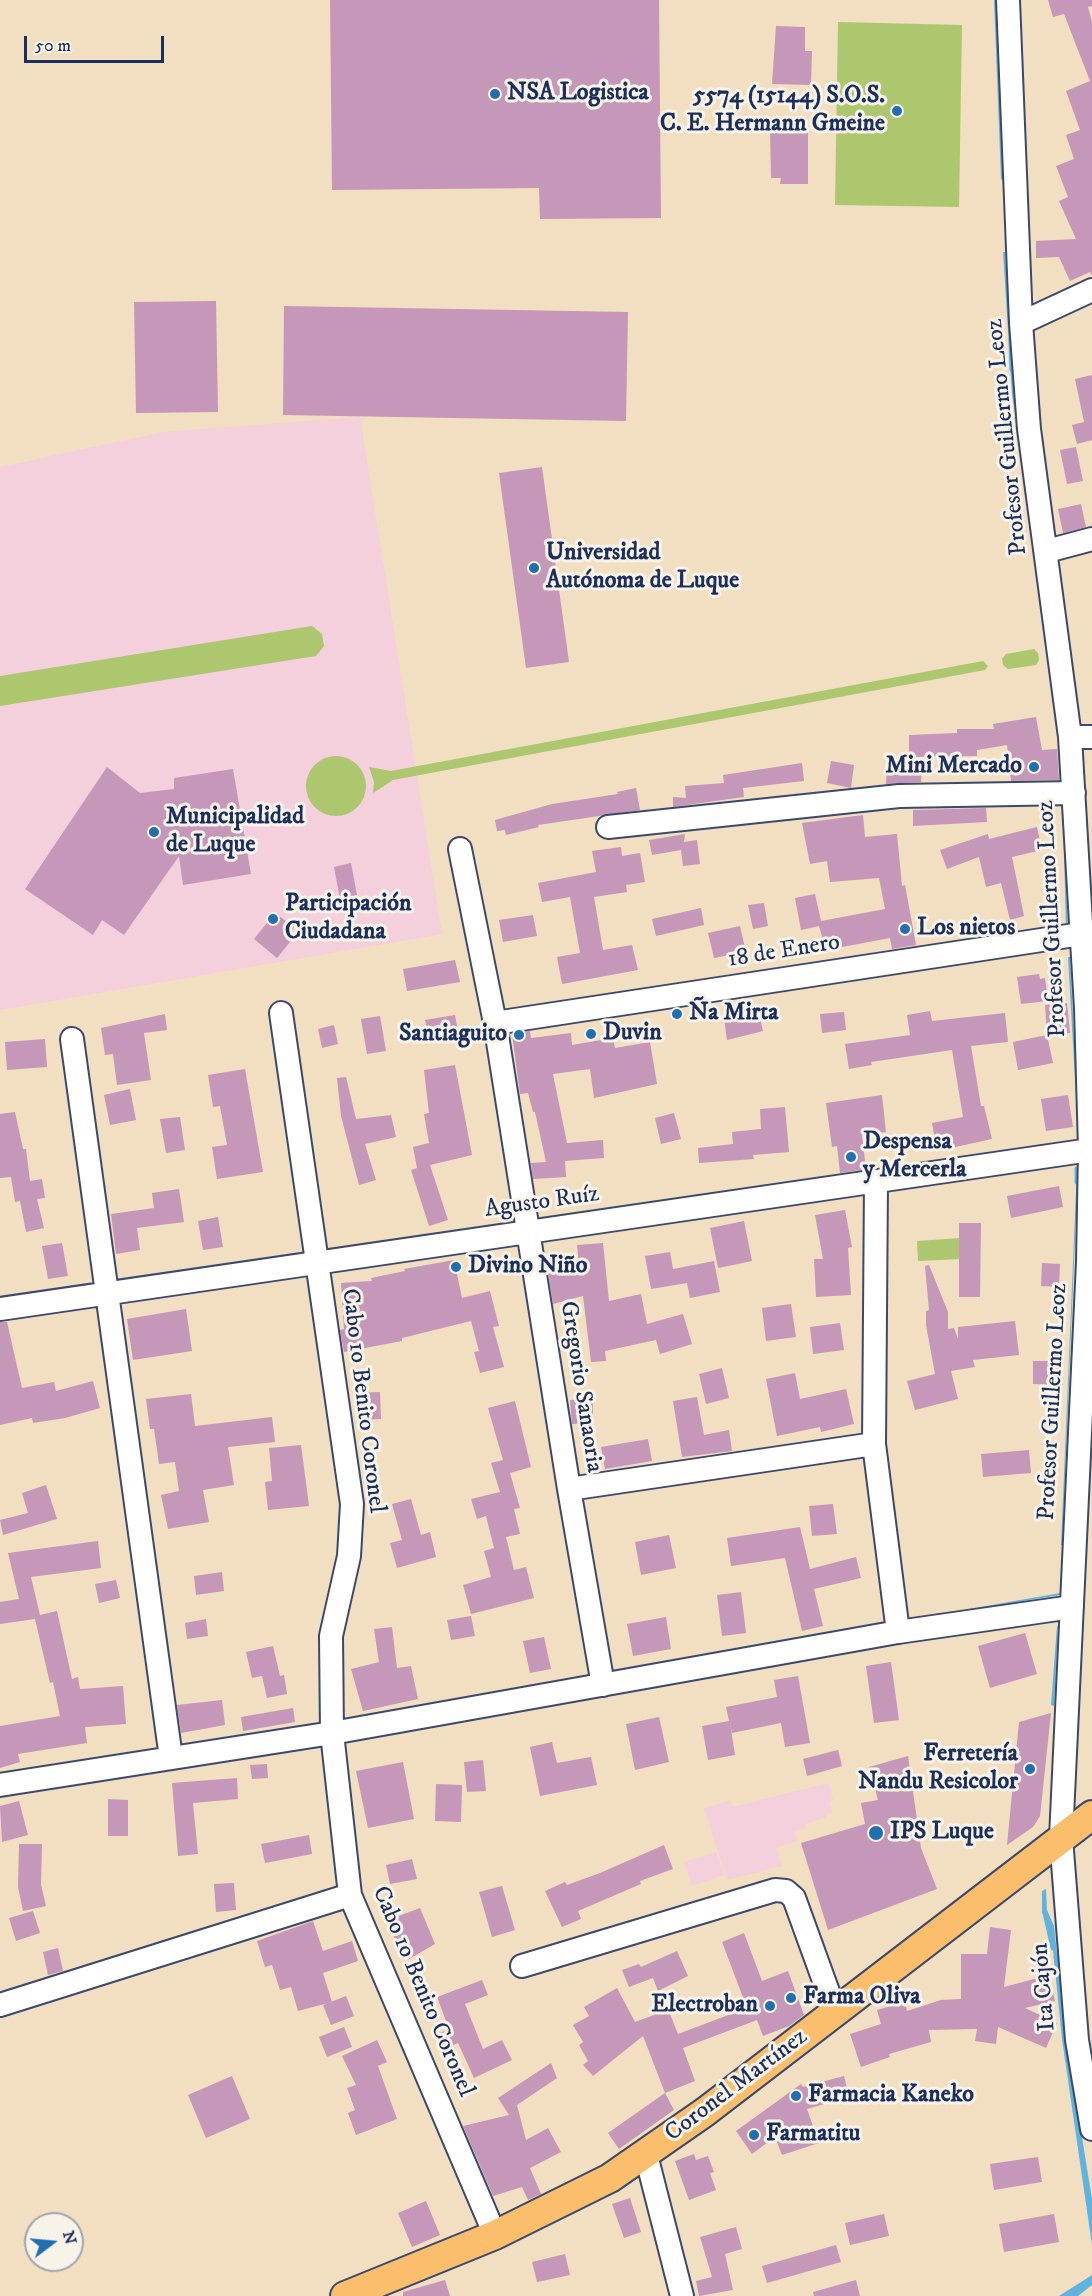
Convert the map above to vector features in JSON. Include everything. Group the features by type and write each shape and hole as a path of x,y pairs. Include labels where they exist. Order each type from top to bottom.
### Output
{"main road":[{"name":"Coronel Martínez","path":"345,2296 495,2235 610,2178 646,2155 1092,1815"}],"street":[{"name":"Profesor Guillermo Leoz","path":"1008,0 1021,323 1029,429 1047,551 1081,737 1074,793 1081,934 1089,1008 1090,1262 1085,1474 1072,1607 1057,1842"},
{"path":"1021,323 1092,290"},
{"path":"1047,551 1092,539"},
{"path":"608,827 899,796 1074,793"},
{"name":"Gregorio Sanaoria","path":"460,849 495,1023 569,1489 603,1685"},
{"name":"18 de Enero","path":"495,1023 1081,934"},
{"name":"Cabo 1o Benito Coronel","path":"280,1013 352,1504 349,1556 331,1636 332,1733 350,1895 495,2235"},
{"path":"72,1039 171,1758"},
{"name":"Agusto Ruíz","path":"0,1309 1090,1150"},
{"path":"876,1182 874,1444 898,1632"},
{"path":"569,1489 874,1444"},
{"path":"0,1785 332,1733 898,1632 1072,1607"},
{"name":"Ita Cajón","path":"1057,1842 1084,2039 1092,2129"},
{"path":"522,1966 775,1890 786,1891 794,1898 835,2011"},
{"path":"0,2004 350,1895"},
{"path":"646,2155 682,2296"}],"shaded area":[{"path":"360,417 442,934 0,1010 0,467 163,432"},
{"path":"829,1784 833,1800 829,1802 832,1813 827,1814 827,1817 805,1824 806,1828 795,1832 797,1841 777,1847 782,1866 727,1880 704,1809 730,1800 733,1807"},
{"path":"716,1852 724,1875 692,1886 684,1862"}],"green space":[{"path":"838,22 962,25 959,207 835,205"},
{"path":"312,626 322,634 324,646 316,656 0,706 0,676"},
{"path":"1034,649 1038,653 1039,660 1036,665 1008,669 1003,665 1002,659 1006,654"},
{"path":"983,661 988,666 985,670 393,780 373,793 374,782 369,767 391,771"},
{"path":"336,756 357,765 366,786 357,807 336,816 315,807 306,786 315,765"},
{"path":"961,1238 962,1259 918,1261 917,1241"}],"water":[{"path":"994,0 996,0 1003,180 1001,179"},
{"path":"1003,252 1005,252 1014,394 1033,534 1012,394"},
{"path":"1063,815 1068,929 1066,930"},
{"path":"1068,957 1070,957 1079,1132 1078,1132"},
{"path":"1077,1168 1078,1168 1061,1545"},
{"path":"1060,1593 1060,1595 924,1617"},
{"path":"1058,1627 1054,1706 1051,1705"},
{"path":"1046,1889 1047,1910 1054,1926 1066,2039 1092,2199 1092,2245 1062,2039 1051,1930 1042,1912 1042,1891"},
{"path":"1092,2275 1092,2285 1078,2296 1059,2296"}],"building":[{"name":"NSA Logistica","path":"330,0 659,0 661,218 540,219 539,188 332,190"},
{"path":"1048,0 1092,0 1092,6 1088,7 1092,22 1092,276 1090,272 1070,281 1059,257 1036,258 1036,241 1076,239 1059,201 1068,197 1056,166 1074,159 1066,135 1080,130 1066,91 1090,81 1064,14 1053,17"},
{"path":"776,26 805,27 805,51 812,51 811,85 772,84"},
{"path":"770,130 808,130 808,184 780,184 781,178 771,178"},
{"path":"216,301 218,412 136,413 134,302"},
{"path":"284,306 628,312 626,421 283,415"},
{"path":"1092,375 1092,440 1077,444 1072,425 1084,422 1075,379"},
{"path":"1076,447 1083,481 1067,484 1060,450"},
{"name":"Universidad Autónoma de Luque","path":"542,467 569,662 526,668 499,473"},
{"path":"1081,504 1086,527 1063,533 1058,509"},
{"path":"1036,717 1042,750 1057,749 1059,780 1011,781 1007,745 977,750 977,756 909,757 909,735 957,733 957,729 994,729 993,724"},
{"path":"887,760 922,762 921,782 886,784"},
{"path":"831,761 854,765 851,788 827,783"},
{"path":"802,763 804,781 743,788 744,797 673,807 673,797 686,798 685,786 724,783 723,775"},
{"name":"Municipalidad de Luque","path":"107,767 140,793 174,789 174,778 233,769 251,874 183,885 179,856 124,935 102,920 93,935 25,889"},
{"path":"636,788 640,810 538,825 539,827 506,835 505,830 497,831 495,820 552,804 618,794 617,792"},
{"path":"986,808 987,822 913,826 913,810"},
{"path":"863,815 865,837 897,834 902,886 905,885 916,945 892,949 890,938 826,950 819,926 801,930 795,898 815,894 821,921 885,909 879,878 830,882 827,861 810,864 802,823"},
{"path":"1037,827 1042,850 1012,857 1024,916 1010,920 1001,883 986,887 979,857 947,869 940,850 988,834 989,839"},
{"path":"685,834 684,842 697,840 700,864 683,866 681,850 652,855 649,840"},
{"path":"621,847 622,856 640,853 645,882 626,885 627,892 594,897 603,950 632,945 638,970 562,984 557,957 580,953 570,897 542,902 538,883 596,872 592,851"},
{"path":"351,863 357,895 340,899 334,867"},
{"path":"764,903 768,926 753,929 748,905"},
{"path":"701,908 704,925 656,936 652,919"},
{"path":"275,913 294,927 286,939 290,942 277,958 254,939"},
{"path":"533,915 537,936 503,942 499,920"},
{"path":"740,926 746,952 714,958 708,933"},
{"path":"455,960 460,982 407,991 403,969"},
{"path":"1039,974 1040,979 1045,978 1048,1001 1021,1004 1017,977"},
{"path":"1067,1003 1070,1033 1047,1035 1045,1005"},
{"path":"758,1011 763,1031 727,1040 724,1018"},
{"path":"930,1011 932,1021 1005,1013 1008,1042 971,1046 981,1106 984,1106 992,1139 937,1151 932,1123 963,1117 952,1050 871,1062 872,1065 849,1069 845,1044 910,1035 907,1015"},
{"path":"844,1012 846,1030 822,1033 820,1014"},
{"path":"165,1014 167,1030 144,1033 151,1080 117,1085 113,1054 105,1055 101,1028"},
{"path":"455,1015 458,1032 429,1037 425,1020"},
{"path":"380,1016 386,1051 367,1054 361,1019"},
{"path":"334,1025 338,1044 322,1048 318,1029"},
{"path":"530,1031 531,1038 571,1033 572,1045 613,1038 615,1048 650,1042 657,1084 594,1098 590,1069 553,1074 567,1143 603,1140 604,1158 565,1161 566,1177 533,1179 531,1163 546,1162 535,1112 533,1112 528,1093 520,1094 512,1034"},
{"path":"1047,1035 1053,1063 1018,1070 1013,1042"},
{"path":"45,1039 47,1067 7,1070 5,1042"},
{"path":"455,1065 472,1155 430,1165 448,1220 429,1226 411,1170 417,1168 413,1147 429,1143 424,1114 429,1113 424,1070"},
{"path":"245,1069 263,1172 217,1179 212,1147 227,1145 220,1106 213,1107 208,1075"},
{"path":"346,1077 356,1119 391,1115 396,1137 365,1144 376,1180 359,1185 341,1116 337,1078"},
{"path":"130,1089 136,1120 110,1125 104,1095"},
{"path":"882,1095 886,1132 862,1135 866,1169 840,1173 837,1146 832,1147 826,1103"},
{"path":"1068,1095 1073,1127 1046,1131 1041,1099"},
{"path":"785,1107 789,1152 753,1155 754,1159 699,1163 698,1148 733,1144 732,1132 761,1129 760,1109"},
{"path":"15,1112 23,1149 26,1149 30,1181 42,1179 45,1198 37,1199 44,1228 26,1232 20,1201 15,1202 11,1177 0,1178 0,1114"},
{"path":"674,1113 681,1139 661,1144 655,1118"},
{"path":"180,1117 185,1150 166,1153 160,1119"},
{"path":"1059,1186 1063,1207 1011,1218 1007,1196"},
{"path":"179,1189 184,1222 137,1228 140,1250 116,1254 111,1214 154,1208 152,1193"},
{"path":"845,1210 852,1247 848,1248 851,1295 816,1297 814,1259 823,1259 815,1215"},
{"path":"218,1217 223,1247 203,1250 198,1221"},
{"path":"744,1221 752,1261 718,1268 710,1228"},
{"path":"959,1223 981,1223 980,1297 959,1297"},
{"path":"62,1243 68,1276 48,1279 42,1246"},
{"path":"603,1243 609,1301 641,1294 647,1324 683,1314 692,1344 660,1354 656,1340 605,1351 606,1361 591,1362 583,1296 553,1304 548,1272 579,1264 577,1245"},
{"path":"670,1252 673,1269 714,1261 720,1292 690,1298 687,1283 651,1289 645,1256"},
{"path":"454,1260 462,1298 490,1291 499,1326 493,1327 504,1367 480,1373 474,1352 479,1351 471,1321 402,1338 402,1341 344,1352 340,1330 344,1329 341,1283 372,1281 371,1278 405,1271 404,1269"},
{"path":"1042,1263 1060,1264 1059,1287 1041,1286"},
{"path":"929,1265 948,1312 948,1329 954,1328 958,1339 958,1327 1015,1321 1019,1355 973,1360 975,1367 951,1371 958,1399 915,1410 907,1381 935,1374 926,1325 926,1311 929,1310 925,1266"},
{"path":"791,1304 796,1337 766,1341 762,1308"},
{"path":"186,1309 192,1351 133,1360 127,1319"},
{"path":"0,1322 7,1322 22,1388 54,1382 56,1391 93,1381 100,1408 65,1418 33,1423 32,1418 0,1425"},
{"path":"840,1323 844,1350 813,1354 810,1327"},
{"path":"1033,1361 1063,1361 1063,1385 1033,1384"},
{"path":"722,1368 729,1398 706,1404 699,1374"},
{"path":"795,1373 800,1399 846,1389 854,1424 821,1432 820,1427 777,1436 766,1379"},
{"path":"380,1392 381,1419 357,1420 356,1393"},
{"path":"191,1394 195,1426 272,1417 275,1442 228,1447 234,1485 203,1490 209,1522 168,1529 161,1495 179,1491 175,1462 159,1464 154,1429 150,1429 146,1399"},
{"path":"697,1397 704,1435 729,1430 732,1451 682,1457 673,1401"},
{"path":"593,1399 593,1423 572,1424 570,1400"},
{"path":"515,1401 531,1467 510,1473 520,1508 514,1509 520,1534 506,1537 514,1570 526,1567 534,1598 471,1614 463,1585 491,1577 484,1551 494,1548 486,1516 477,1519 471,1499 500,1492 491,1463 503,1460 488,1408"},
{"path":"648,1439 652,1461 605,1469 601,1447"},
{"path":"301,1445 309,1506 268,1510 265,1482 272,1481 269,1448"},
{"path":"1029,1450 1031,1473 983,1477 981,1454"},
{"path":"46,1485 57,1519 3,1535 0,1520 28,1513 22,1493"},
{"path":"411,1499 421,1535 430,1532 436,1557 397,1568 390,1543 402,1540 392,1504"},
{"path":"833,1504 837,1534 812,1536 809,1506"},
{"path":"800,1527 810,1569 856,1557 861,1578 814,1589 823,1626 802,1631 785,1558 731,1566 727,1538"},
{"path":"669,1535 676,1568 641,1575 635,1542"},
{"path":"98,1541 101,1568 31,1577 40,1615 57,1611 72,1679 78,1677 80,1689 123,1686 126,1724 85,1727 87,1743 18,1754 20,1762 0,1768 0,1726 60,1716 35,1619 0,1624 0,1602 19,1599 8,1553"},
{"path":"222,1572 224,1591 196,1595 194,1576"},
{"path":"116,1580 120,1598 99,1603 95,1584"},
{"path":"741,1592 746,1633 722,1636 717,1595"},
{"path":"471,1616 475,1636 451,1640 447,1620"},
{"path":"666,1617 671,1649 633,1656 627,1624"},
{"path":"206,1619 208,1636 187,1639 185,1623"},
{"path":"392,1627 397,1668 411,1666 418,1699 363,1711 351,1669 379,1662 374,1629"},
{"path":"1025,1633 1037,1674 990,1688 978,1646"},
{"path":"544,1637 551,1669 530,1673 523,1641"},
{"path":"273,1646 280,1676 284,1675 287,1694 267,1698 262,1676 252,1678 246,1652"},
{"path":"891,1662 899,1720 874,1723 866,1666"},
{"path":"798,1676 810,1743 785,1747 781,1723 732,1733 730,1723 735,1755 708,1760 702,1726 729,1721 726,1707 777,1697 774,1680"},
{"path":"222,1700 225,1725 181,1733 177,1705"},
{"path":"293,1708 295,1722 243,1731 241,1717"},
{"name":"Ferretería Nandu Resicolor","path":"1051,1713 1040,1816 1033,1827 1007,1845 1019,1722"},
{"path":"659,1717 669,1762 635,1770 626,1724"},
{"path":"552,1742 557,1763 591,1757 597,1785 540,1796 530,1747"},
{"path":"838,1750 842,1766 807,1776 803,1759"},
{"name":"IPS Luque","path":"908,1756 921,1848 937,1889 828,1930 801,1843 865,1824 861,1803 878,1800 869,1767"},
{"path":"483,1760 486,1791 467,1792 464,1762"},
{"path":"403,1762 414,1819 368,1828 356,1771"},
{"path":"267,1764 268,1778 252,1779 250,1765"},
{"path":"237,1778 238,1799 193,1803 198,1854 178,1856 172,1783"},
{"path":"436,1784 462,1785 461,1822 435,1821"},
{"path":"108,1799 128,1800 128,1836 108,1836"},
{"path":"19,1801 28,1835 2,1842 0,1806"},
{"path":"309,1835 312,1854 265,1863 261,1844"},
{"path":"19,1844 42,1844 41,1885 46,1906 23,1911 18,1887"},
{"path":"664,1845 673,1869 640,1881 641,1884 578,1911 581,1919 562,1927 545,1891 565,1882 567,1885 600,1873"},
{"path":"412,1859 417,1879 390,1884 386,1865"},
{"path":"234,1883 236,1910 216,1912 214,1884"},
{"path":"502,1886 515,1930 492,1937 479,1892"},
{"path":"420,1908 435,1944 409,1959 400,1941 396,1942 388,1920"},
{"path":"33,1911 40,1933 16,1941 9,1918"},
{"path":"313,1921 323,1951 352,1941 358,1961 323,1973 332,2002 298,2011 291,1987 280,1990 272,1965 265,1967 257,1941"},
{"path":"990,1927 1011,1930 1004,1987 1049,1975 1055,2001 1025,2008 1057,2023 1046,2048 998,2027 996,2044 975,2041 977,2029 929,2030 931,2042 889,2054 890,2057 861,2067 850,2034 881,2024 877,2010 905,2002 907,2011 941,2000 961,1999 961,1954 987,1954"},
{"path":"744,1933 762,1981 788,1971 804,2015 789,2026 763,2036 757,2020 683,2048 695,2081 665,2093 643,2036 593,2076 583,2065 588,2061 579,2045 583,2042 573,2025 589,2016 584,2007 617,1988 635,2022 673,2008 674,2011 670,2014 678,2034 747,2008 722,1942"},
{"path":"58,1948 63,1971 48,1975 43,1952"},
{"path":"677,1951 688,1976 658,1991 653,1978 629,1987 622,1970 639,1964 641,1967"},
{"path":"482,1980 488,1995 465,2004 483,2049 502,2040 512,2060 474,2078 458,2043 446,2048 440,2033 449,2029 437,1997"},
{"path":"346,1996 354,2016 331,2025 323,2005"},
{"path":"344,2027 352,2047 327,2057 319,2037"},
{"path":"377,2040 387,2062 378,2066 397,2119 356,2135 348,2113 355,2110 347,2088 356,2085 342,2056"},
{"path":"551,2063 557,2078 517,2105 526,2140 548,2128 561,2152 530,2168 541,2194 528,2200 522,2187 493,2196 463,2126 509,2115 498,2098"},
{"path":"232,2076 250,2119 206,2138 188,2095"},
{"path":"844,2076 849,2097 807,2109 819,2143 782,2155 775,2137 752,2154 736,2131 801,2084 803,2087"},
{"path":"665,2093 674,2110 619,2149 608,2133"},
{"path":"694,2154 696,2160 708,2156 714,2172 710,2173 716,2190 689,2200 675,2161"},
{"path":"1038,2157 1042,2182 994,2190 990,2164"},
{"path":"630,2198 641,2232 624,2238 612,2204"},
{"path":"426,2201 440,2235 412,2247 398,2213"},
{"path":"884,2214 889,2236 850,2245 845,2223"},
{"path":"1054,2214 1059,2242 1004,2252 999,2224"},
{"path":"736,2227 742,2249 725,2254 733,2290 699,2296 696,2281 712,2277 700,2237"},
{"path":"836,2245 841,2262 767,2283 762,2266"},
{"path":"565,2254 570,2275 537,2282 532,2262"},
{"path":"445,2280 450,2296 403,2296 403,2292"},
{"path":"856,2280 860,2296 814,2296 813,2292"}],"waterway":[{"path":"1011,340 1012,370"},
{"path":"1077,1169 1077,1182"},
{"path":"1045,1913 1053,1948"},
{"path":"1056,1957 1064,2010"},
{"path":"1073,2084 1076,2108"}],"place":[{"name":"NSA Logistica","path":"495,94"},
{"name":"5574 (15144) S.O.S. C. E. Hermann Gmeine","path":"897,111"},
{"name":"Universidad Autónoma de Luque","path":"534,568"},
{"name":"Mini Mercado","path":"1034,767"},
{"name":"Municipalidad de Luque","path":"154,832"},
{"name":"Participación Ciudadana","path":"273,919"},
{"name":"Los nietos","path":"905,929"},
{"name":"Ña Mirta","path":"677,1014"},
{"name":"Duvin","path":"591,1034"},
{"name":"Santiaguito","path":"519,1035"},
{"name":"Despensa y Mercerla","path":"851,1157"},
{"name":"Divino Niño","path":"456,1267"},
{"name":"Ferretería Nandu Resicolor","path":"1030,1769"},
{"name":"IPS Luque","path":"876,1833"},
{"name":"Farma Oliva","path":"791,1998"},
{"name":"Electroban","path":"770,2006"},
{"name":"Farmacia Kaneko","path":"796,2096"},
{"name":"Farmatitu","path":"754,2135"}]}
